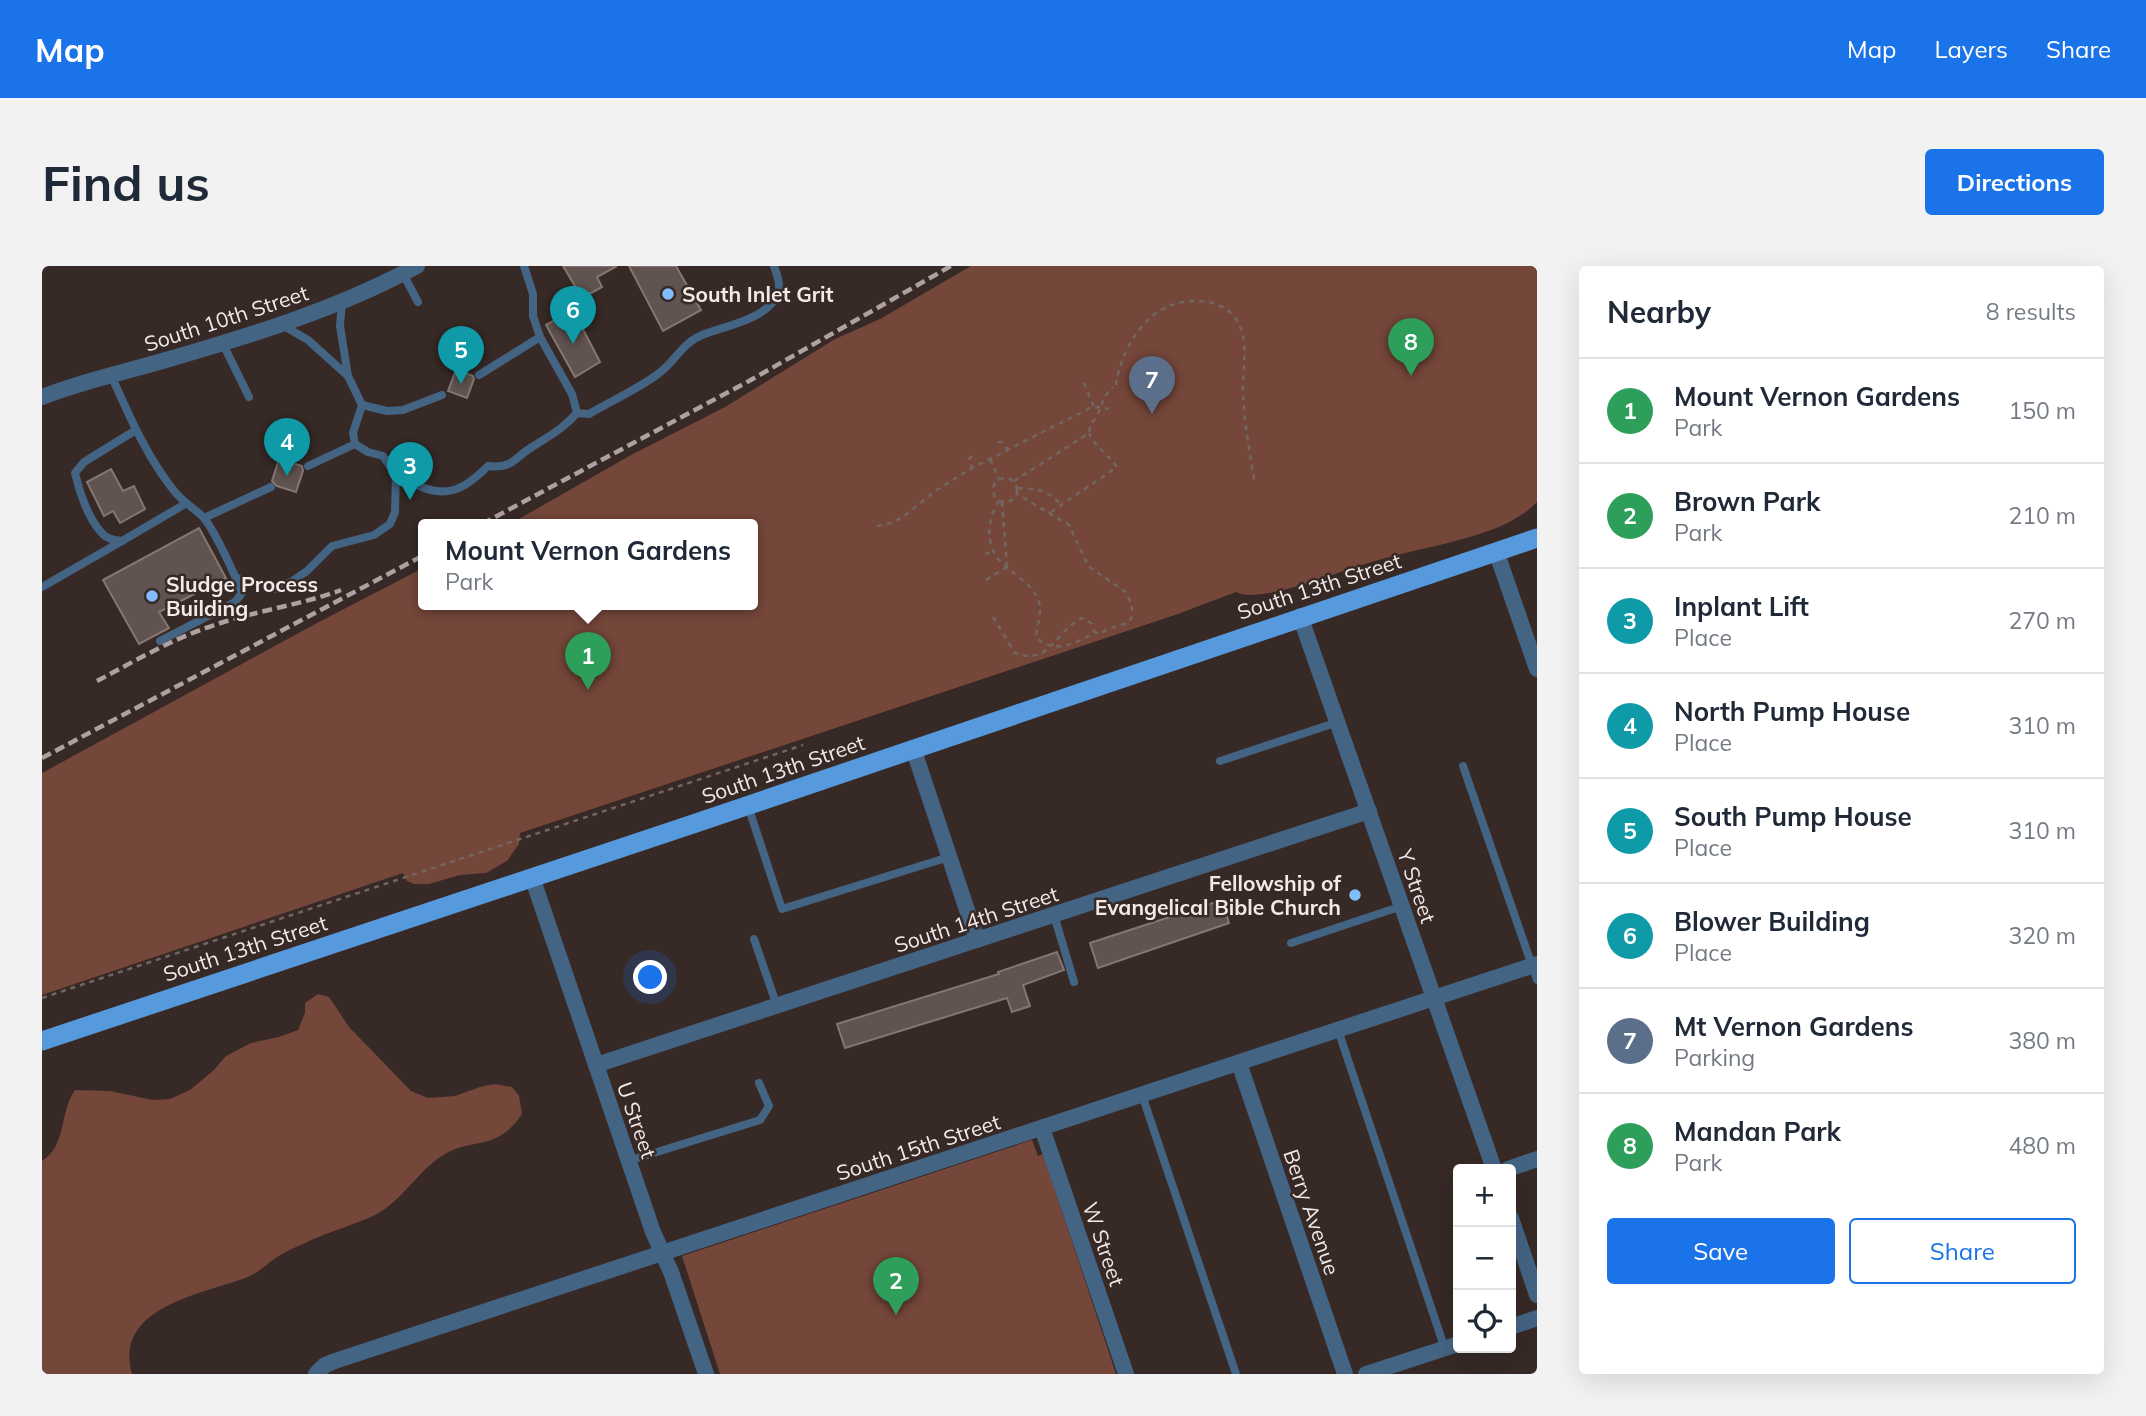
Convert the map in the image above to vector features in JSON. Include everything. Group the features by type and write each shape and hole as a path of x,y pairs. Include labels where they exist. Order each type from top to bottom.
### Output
{"main road":[{"name":"South 13th Street","path":"42,1041 1537,538"}],"street":[{"name":"South 10th Street","path":"42,397 282,325 410,270"},
{"path":"1496,551 1537,669"},
{"name":"Y Street","path":"1300,616 1492,1164"},
{"path":"913,748 977,940"},
{"name":"South 14th Street","path":"596,1065 1369,811"},
{"name":"U Street","path":"532,877 628,1161 653,1232 671,1272 706,1374"},
{"name":"South 15th Street","path":"316,1374 325,1365 335,1361 662,1252 1434,998 1535,970"},
{"name":"Berry Avenue","path":"1239,1063 1345,1374"},
{"name":"W Street","path":"1042,1128 1126,1374"},
{"path":"1516,1166 1537,1159"},
{"path":"1514,1227 1537,1295"},
{"path":"1516,1325 1537,1318"},
{"path":"1366,1374 1452,1346"}],"lane":[{"path":"524,266 533,294 533,316 540,337 572,394 577,413"},
{"path":"577,413 589,414 659,373 688,343 766,310 779,294 779,279 774,266"},
{"path":"410,270 418,302"},
{"path":"342,301 340,326 348,376 362,405 353,433 355,444 368,452 383,456 396,475 436,492 454,491 468,485 488,466 499,467 519,459 526,451 566,426 577,413"},
{"path":"282,325 308,340 348,376"},
{"path":"480,375 540,337"},
{"path":"223,344 249,397"},
{"path":"111,375 136,430 174,491 204,518 237,578 242,593 235,602 160,641"},
{"path":"362,405 387,411 403,410 442,395"},
{"path":"122,541 109,539 101,533 79,492 75,473 84,462 136,430"},
{"path":"308,466 355,444"},
{"path":"237,578 274,589 307,571 332,546 374,535 390,524 395,512 396,475"},
{"path":"204,518 271,487"},
{"path":"42,587 186,504"},
{"path":"1220,761 1338,722"},
{"path":"1463,766 1535,970"},
{"path":"748,805 782,909 949,857"},
{"path":"1291,943 1402,906"},
{"path":"1054,915 1074,982"},
{"path":"754,939 776,1006"},
{"path":"1338,1030 1452,1346"},
{"path":"628,1161 760,1120 769,1106 759,1083"},
{"path":"1142,1095 1236,1374"}],"path":[{"path":"877,526 903,517 934,491 972,468 1097,407 1115,386 1117,375 1136,334 1157,312 1183,301 1209,301 1238,321 1244,343 1242,392 1255,484"},
{"path":"1049,513 1117,467 1109,455 1094,444 1089,433 1090,425 1097,416 1097,407 1084,383"},
{"path":"1097,407 1109,409"},
{"path":"1014,481 1089,433"},
{"path":"998,442 1002,442 1008,450"},
{"path":"972,456 969,459 972,468"},
{"path":"990,460 999,479"},
{"path":"1007,567 1000,502 992,491 995,482 1008,478 1014,481 1017,494 1012,500 1000,502 993,511 989,526 990,540 1002,564 1035,593 1041,608 1036,636 1044,644 1051,646 1078,641 1095,632 1099,634 1131,621 1129,599 1122,589 1103,579 1088,566 1069,525 1017,494"},
{"path":"1017,488 1045,491 1052,494 1061,505"},
{"path":"985,554 994,551"},
{"path":"986,580 1007,567"},
{"path":"993,617 1016,653 1036,657 1082,618 1091,622 1095,632"},
{"path":"42,998 803,745"}],"shaded area":[{"path":"971,266 1537,266 1537,502 1510,522 1478,535 1382,559 1277,591 1253,595 1236,592 1178,614 520,833 519,844 507,861 486,873 460,875 429,884 414,884 407,881 403,873 42,995 42,773 418,571 418,610 758,610 758,519 519,519 631,455 725,407 835,339 880,319"},
{"path":"318,994 329,997 349,1027 411,1091 428,1098 455,1096 495,1084 512,1087 519,1096 522,1114 512,1126 493,1139 452,1150 440,1157 394,1202 377,1214 292,1249 248,1277 166,1306 149,1318 136,1333 130,1351 132,1374 42,1374 42,1161 50,1154 59,1138 75,1090 110,1091 153,1100 170,1099 190,1090 226,1056 251,1043 298,1030 305,1013 305,1003"},
{"path":"1032,1140 1038,1156 1043,1154 1116,1374 720,1374 682,1256"}],"building":[{"path":"563,266 617,266 597,277 602,287 582,298"},
{"name":"South Inlet Grit","path":"629,266 676,266 701,310 663,331"},
{"path":"573,310 600,362 575,377 546,325"},
{"path":"456,370 473,376 467,398 448,391"},
{"path":"279,459 302,466 296,492 277,486 272,481"},
{"path":"111,469 123,491 134,486 145,509 120,523 113,511 104,516 87,482"},
{"name":"Sludge Process Building","path":"199,528 226,578 159,612 169,628 139,644 103,580"},
{"path":"1222,900 1229,923 1098,968 1090,943"},
{"path":"1057,952 1064,970 1023,985 1030,1006 1012,1012 1007,998 845,1048 837,1024 999,974 998,972"}],"railway":[{"path":"491,519 749,381 951,266"},
{"path":"42,758 418,558"},
{"path":"97,681 194,632 341,590"}],"place":[{"name":"South Inlet Grit","path":"668,294"},
{"name":"Blower Building","path":"573,344"},
{"name":"Mandan Park","path":"1411,376"},
{"name":"South Pump House","path":"461,384"},
{"name":"Mt Vernon Gardens","path":"1152,414"},
{"name":"North Pump House","path":"287,476"},
{"name":"Inplant Lift","path":"410,500"},
{"name":"Sludge Process Building","path":"152,596"},
{"name":"Mount Vernon Gardens","path":"588,690"},
{"name":"Fellowship of Evangelical Bible Church","path":"1355,895"},
{"name":"Brown Park","path":"896,1315"}]}
